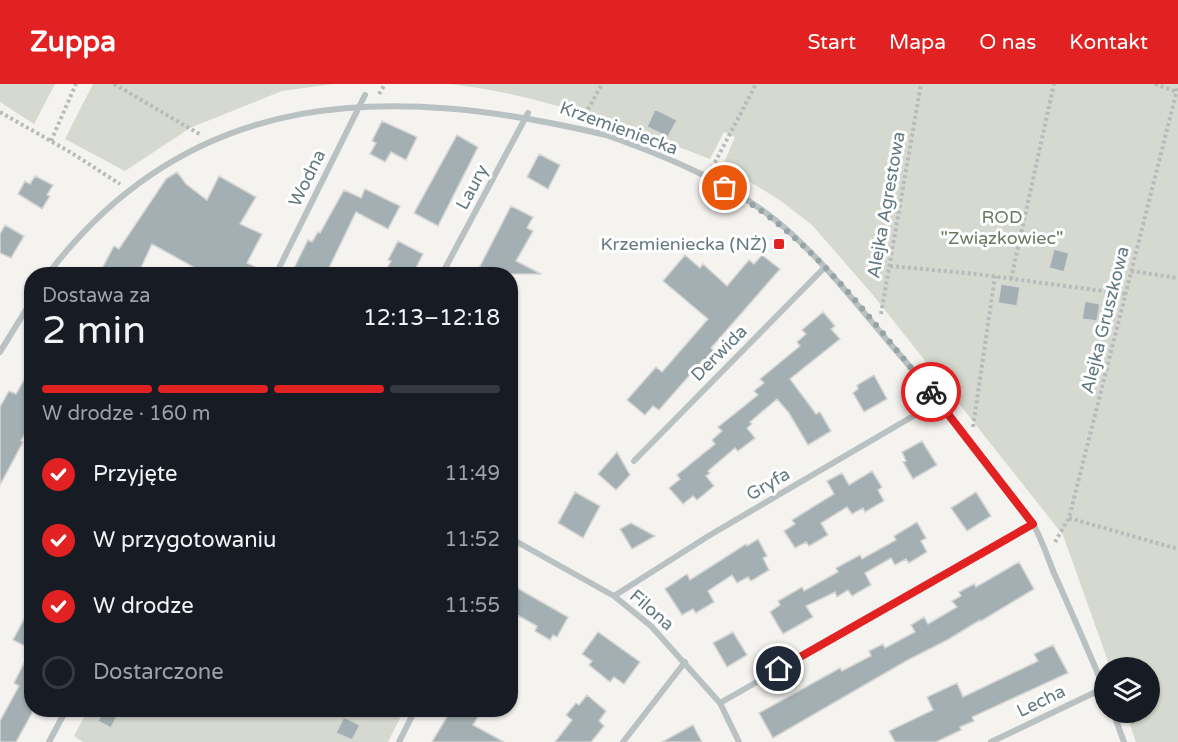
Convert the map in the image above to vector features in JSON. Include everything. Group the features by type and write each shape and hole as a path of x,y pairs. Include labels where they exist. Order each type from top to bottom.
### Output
{"street":[{"path":"355,96 379,94"},
{"name":"Wodna","path":"279,267 365,95"},
{"name":"Krzemieniecka","path":"498,107 582,127 664,158 743,198 784,227 825,267 939,401 1033,524 1094,665"},
{"name":"Laury","path":"446,267 528,113"},
{"path":"53,267 69,247 105,210 149,174 205,138 233,125"},
{"name":"Derwida","path":"634,461 825,267"},
{"path":"0,352 24,313"},
{"name":"Gryfa","path":"614,596 710,536 939,401"},
{"path":"720,703 1033,524"},
{"name":"Filona","path":"518,542 614,596 651,626 720,703 739,742"},
{"path":"623,742 685,662"},
{"name":"Lecha","path":"991,742 1094,693"},
{"path":"52,741 63,717"},
{"path":"399,742 412,717"},
{"path":"1117,723 1124,742"}],"path":[{"path":"51,141 76,84"},
{"path":"114,84 205,138"},
{"path":"379,94 385,84"},
{"path":"585,114 602,84"},
{"path":"707,178 756,84"},
{"name":"Alejka Agrestowa","path":"879,330 921,84"},
{"path":"1011,279 1054,84"},
{"path":"1155,84 1176,92"},
{"name":"Alejka Gruszkowa","path":"1047,557 1069,518 1178,86"},
{"path":"0,112 117,182"},
{"path":"890,266 994,276 1125,294"},
{"path":"1131,271 1178,278"},
{"path":"970,442 994,276"},
{"path":"1069,518 1178,549"}],"green space":[{"path":"0,84 55,84 34,124 0,102"},
{"path":"93,84 333,84 282,91 190,128 125,171 65,139"},
{"name":"ROD \"Związkowiec\"","path":"450,84 1178,84 1178,742 1136,742 1129,723 1160,723 1160,657 1106,657 1063,535 873,295 812,225 781,201 723,165 735,137 724,132 710,159 582,113 516,95"},
{"path":"84,717 400,717 388,742 83,742 74,736"}],"building":[{"path":"655,109 677,120 668,137 647,127"},
{"path":"382,121 417,137 406,160 391,152 385,162 370,154 376,143 372,141"},
{"path":"457,135 478,147 438,226 414,213"},
{"path":"539,154 560,165 548,189 527,177"},
{"path":"177,172 186,184 207,200 219,176 256,197 240,224 262,234 247,263 256,267 193,267 152,244 141,267 103,267 114,246 119,249 166,179"},
{"path":"35,176 53,185 47,195 50,196 42,209 18,194 25,181 30,184"},
{"path":"365,189 400,206 388,229 356,212 329,267 294,267 308,240 312,242 318,232 320,233 344,190 361,198"},
{"path":"511,206 533,217 527,228 533,231 516,261 541,274 518,274 518,267 480,267"},
{"path":"5,225 24,236 11,258 0,253 0,234"},
{"path":"398,241 423,254 416,267 388,267 391,261 388,260"},
{"path":"1054,249 1069,253 1064,272 1049,268"},
{"path":"685,255 700,268 703,264 727,286 749,260 754,264 762,255 780,269 711,348 715,352 706,362 703,360 659,410 653,406 645,415 627,400 656,367 662,372 708,319 663,281"},
{"path":"1001,284 1020,287 1017,306 998,303"},
{"path":"1085,301 1100,304 1097,321 1082,319"},
{"path":"823,312 835,326 831,329 840,339 790,379 816,414 820,412 831,431 808,445 789,413 777,399 750,422 752,424 747,428 755,438 738,451 735,448 708,471 710,473 706,476 714,486 697,500 693,496 683,504 669,488 680,479 677,475 715,444 712,440 722,431 718,427 758,395 754,391 764,383 760,379 800,346 797,342 806,334 802,330"},
{"path":"874,375 887,399 864,412 853,393 858,389 857,385"},
{"path":"24,380 24,435 21,441 23,442 0,485 0,407 9,391 16,394"},
{"path":"922,441 937,465 913,479 903,462 906,461 902,452"},
{"path":"617,452 630,475 616,490 598,474"},
{"path":"872,471 882,487 878,490 884,501 865,512 863,508 852,514 847,507 821,523 828,535 809,546 806,542 795,548 784,531 795,524 792,520 834,494 827,481 842,473 849,485"},
{"path":"575,492 600,506 583,538 558,523"},
{"path":"976,492 991,516 967,531 951,508"},
{"path":"917,522 926,538 921,541 927,552 909,563 906,559 895,565 891,558 865,573 871,585 852,596 848,590 837,597 835,592 806,606 813,617 783,634 770,612 780,605 778,601 802,587 804,591 838,572 836,568 860,555 862,559 896,540 894,536"},
{"path":"631,523 655,536 632,549 620,529"},
{"path":"758,539 767,556 763,558 769,570 751,581 748,577 737,583 732,575 708,591 714,602 696,613 693,609 682,615 665,589 687,574 690,580 746,544 747,546"},
{"path":"1019,562 1034,589 773,738 759,713 840,668 842,671 871,656 869,651 883,644 885,648 915,632 911,625 924,617 928,624 957,607 952,601 961,596 959,592 974,584 976,587"},
{"path":"518,589 568,617 557,637 553,635 550,640 535,631 537,626 518,615"},
{"path":"24,619 24,646 13,640"},
{"path":"598,632 640,662 624,684 614,677 610,682 589,665 592,661 582,654"},
{"path":"733,632 747,655 727,667 713,643"},
{"path":"1053,645 1068,673 972,717 974,721 936,742 895,742 889,731 933,710 927,697 957,683 963,697 1038,661 1034,654"},
{"path":"24,663 24,717 30,717 16,742 0,742 0,721 19,686 14,683"},
{"path":"587,695 606,711 599,721 604,726 591,742 555,742 572,720 566,715"},
{"path":"100,717 116,717 111,728 98,721"},
{"path":"344,717 360,725 352,740 336,733"},
{"path":"447,717 478,717 473,725 504,742 432,742"},
{"path":"693,725 702,742 662,742"}],"way so far":[{"path":"725,188 784,227 825,267 931,392"}],"place":[{"name":"Krzemieniecka (NŻ)","path":"779,244"}],"route":[{"path":"779,669 1033,524 931,392"}]}
